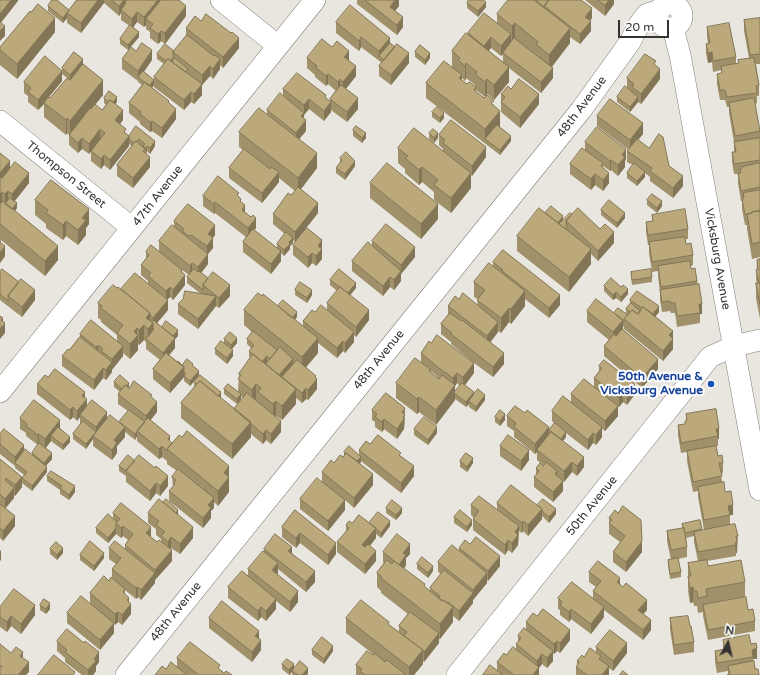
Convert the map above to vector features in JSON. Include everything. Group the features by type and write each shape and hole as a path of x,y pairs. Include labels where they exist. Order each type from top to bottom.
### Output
{"street":[{"path":"221,0 278,46"},
{"name":"47th Avenue","path":"0,392 315,0"},
{"name":"48th Avenue","path":"126,675 576,116 630,42 640,23 647,14 668,14"},
{"name":"Vicksburg Avenue","path":"668,14 680,55 760,490"},
{"name":"Thompson Street","path":"0,121 132,228"},
{"name":"50th Avenue","path":"457,675 710,357 734,346 760,340"}],"building":[{"path":"0,0 11,0 0,14"},
{"path":"52,0 57,0 69,10 63,18 48,6"},
{"path":"77,0 98,0 81,23 67,13"},
{"path":"112,0 124,0 119,6"},
{"path":"127,0 158,0 144,17 137,12 132,19 121,10"},
{"path":"161,0 179,0 186,6 165,33 161,31 158,34 150,28 153,24 146,19"},
{"path":"365,0 395,0 390,7 403,17 397,25"},
{"path":"469,0 483,0 486,2 478,11 467,3"},
{"path":"508,0 534,0 570,28 549,55 536,44 538,42 515,23 512,26 497,14"},
{"path":"536,0 549,0 544,7"},
{"path":"549,0 581,0 592,8 585,17 591,21 580,34 544,6"},
{"path":"598,0 609,0 605,5"},
{"path":"38,4 55,18 17,64 0,50 0,47 30,11 31,12"},
{"path":"350,5 390,38 379,51 361,37 359,41 336,22"},
{"path":"484,13 511,34 501,46 491,37 484,46 468,33"},
{"path":"206,14 239,38 223,57 186,28 195,16 201,21"},
{"path":"760,18 760,54 750,55 744,20"},
{"path":"0,22 5,26 0,31"},
{"path":"729,23 736,57 713,61 712,52 708,53 706,44 710,43 707,27"},
{"path":"130,25 139,32 128,45 120,39"},
{"path":"466,33 509,67 494,85 487,79 485,82 475,74 477,72 466,63 465,66 458,60 460,58 452,51"},
{"path":"187,35 220,59 213,69 210,66 202,75 173,52"},
{"path":"514,38 553,68 541,82 503,53"},
{"path":"322,39 332,47 337,41 349,51 344,57 356,66 343,82 340,79 338,82 328,74 326,76 307,58"},
{"path":"142,43 152,50 138,71 122,59 131,47 136,51"},
{"path":"390,43 395,47 384,60 379,56"},
{"path":"165,44 174,51 171,61 168,59 166,61 157,54"},
{"path":"397,44 409,53 391,75 379,66"},
{"path":"420,45 430,53 425,60 415,52"},
{"path":"74,52 83,59 70,75 62,68"},
{"path":"645,54 656,61 654,64 660,69 641,94 632,87 634,84 627,78"},
{"path":"45,56 62,71 38,100 28,92 31,88 24,82"},
{"path":"175,58 188,69 186,72 172,62"},
{"path":"754,58 759,85 756,86 757,93 727,97 725,90 720,90 717,74 722,73 721,66 739,63 738,60"},
{"path":"168,59 202,84 194,94 191,92 184,100 154,77"},
{"path":"444,61 462,75 459,78 467,84 469,82 476,87 474,90 484,98 487,95 494,101 491,103 500,111 485,129 426,83"},
{"path":"83,64 103,80 70,121 67,118 66,120 44,103 67,78 70,80"},
{"path":"143,71 154,80 149,86 138,77"},
{"path":"297,73 326,95 325,97 331,102 324,111 309,99 304,105 283,89"},
{"path":"519,79 539,94 520,117 501,102 505,97 501,94 508,86 511,89"},
{"path":"145,82 169,101 168,102 176,109 162,128 152,121 150,122 140,114 141,112 129,103"},
{"path":"341,85 358,98 347,112 330,99"},
{"path":"625,86 638,97 630,107 617,97"},
{"path":"109,91 117,97 113,102 110,100 108,102 104,98"},
{"path":"280,93 304,113 301,116 306,120 296,133 267,110"},
{"path":"754,98 760,131 735,136 729,103"},
{"path":"610,99 643,123 630,140 597,116"},
{"path":"110,100 123,110 115,120 126,129 124,132 129,136 110,160 104,155 101,159 91,151 105,133 100,129 89,144 82,138 78,143 69,135 90,108 91,109 95,104 102,110"},
{"path":"437,107 444,113 440,118 432,112"},
{"path":"259,108 317,153 298,178 239,132"},
{"path":"451,120 486,147 472,166 443,143 445,140 439,135"},
{"path":"497,125 511,136 500,150 485,139"},
{"path":"136,126 155,141 150,148 143,146 145,144 139,139 134,143 129,139 129,136"},
{"path":"356,126 366,133 362,138 353,130"},
{"path":"597,127 626,149 622,155 625,157 618,165 611,160 610,161 585,142"},
{"path":"414,128 471,173 451,198 434,185 438,180 422,167 419,170 405,158 408,156 398,148"},
{"path":"433,129 438,133 434,138 429,133"},
{"path":"659,134 663,137 669,166 683,176 673,188 650,171 652,168 627,151 637,139 649,148"},
{"path":"760,138 760,160 734,164 732,152 736,152 734,142"},
{"path":"136,141 145,149 143,151 150,157 133,178 117,165"},
{"path":"582,148 603,163 601,166 609,173 603,180 595,174 591,179 570,164"},
{"path":"244,149 270,169 271,167 279,172 262,193 229,168"},
{"path":"346,152 355,161 345,174 336,168 342,160 340,158"},
{"path":"0,153 10,161 0,173"},
{"path":"15,162 29,173 12,194 8,191 5,194 2,192 0,194 0,177 2,178"},
{"path":"387,163 438,204 421,224 370,183"},
{"path":"634,163 645,172 637,181 627,173"},
{"path":"760,163 760,187 741,191 738,173 741,173 740,169 742,167"},
{"path":"218,176 239,193 237,195 241,199 240,201 245,205 242,210 251,217 253,215 256,218 248,228 215,202 214,204 203,196"},
{"path":"51,180 89,209 82,218 86,220 78,230 66,221 63,225 46,213 48,210 35,200"},
{"path":"298,187 318,203 295,232 273,214 288,193 291,195"},
{"path":"760,190 760,211 745,215 742,199 744,198 743,193"},
{"path":"652,194 662,201 657,208 647,200"},
{"path":"10,198 17,203 12,209 5,204"},
{"path":"609,200 625,213 617,223 601,210"},
{"path":"3,201 58,246 45,261 0,224 0,205"},
{"path":"188,204 215,225 208,234 213,238 207,246 191,235 189,236 182,231 184,229 174,221"},
{"path":"551,206 563,216 558,223 545,213"},
{"path":"539,208 591,249 569,277 517,236"},
{"path":"578,208 600,229 605,224 614,232 598,251 566,221"},
{"path":"685,209 688,229 648,235 646,222 653,221 652,215"},
{"path":"760,211 760,242 752,244 747,214"},
{"path":"570,213 572,214 566,221 566,229 559,224"},
{"path":"386,224 415,247 401,265 372,241"},
{"path":"172,225 208,254 198,267 192,263 190,266 159,241"},
{"path":"307,228 322,240 318,246 322,249 316,256 312,253 308,257 293,245"},
{"path":"253,229 281,251 271,264 243,242"},
{"path":"286,232 293,238 284,250 277,244"},
{"path":"685,237 686,244 691,243 693,255 652,262 649,242"},
{"path":"0,242 5,246 0,253"},
{"path":"368,242 401,271 394,280 390,277 383,286 352,261"},
{"path":"151,245 182,270 181,271 185,275 173,290 170,287 166,291 148,276 151,273 141,265 149,255 146,252"},
{"path":"503,250 560,295 549,308 502,271 503,270 493,262"},
{"path":"760,259 759,283 756,270 758,270 757,260"},
{"path":"690,261 691,269 695,268 697,281 661,287 658,266"},
{"path":"489,263 525,291 511,309 509,308 501,318 477,300 485,290 474,282"},
{"path":"2,269 19,282 8,296 8,301 0,294 0,272"},
{"path":"194,269 208,278 203,285 203,290 187,277"},
{"path":"339,269 356,283 348,293 330,280"},
{"path":"651,269 652,277 632,280 631,272"},
{"path":"213,272 230,285 219,298 203,285"},
{"path":"135,273 168,300 153,318 150,313 121,289"},
{"path":"611,278 621,287 623,285 628,289 621,297 616,292 613,295 604,286"},
{"path":"21,279 35,290 22,307 8,296"},
{"path":"300,282 312,290 307,298 295,290"},
{"path":"756,283 760,283 760,304"},
{"path":"699,284 702,304 699,304 700,313 677,316 675,303 671,303 670,301 662,302 660,290"},
{"path":"113,285 117,288 118,287 150,313 146,318 153,323 148,329 144,325 139,330 137,328 134,332 138,335 130,344 117,333 123,325 101,308 102,306 98,303"},
{"path":"340,287 369,310 356,327 327,303"},
{"path":"185,291 216,296 198,319 178,304 183,299"},
{"path":"637,291 659,306 653,314 630,300"},
{"path":"258,293 262,296 263,294 318,338 302,357 244,310"},
{"path":"463,293 498,322 487,336 448,306 455,296 459,299"},
{"path":"596,299 623,320 613,332 587,311"},
{"path":"283,300 297,312 292,318 278,306"},
{"path":"631,303 640,311 638,314 632,310 630,312 626,309"},
{"path":"321,305 354,332 345,343 343,341 337,348 303,321 312,310 315,312"},
{"path":"643,307 673,331 669,335 673,339 663,351 624,319 632,310 638,314"},
{"path":"618,308 628,315 624,319 624,322 614,313"},
{"path":"450,313 461,321 462,320 504,353 493,367 451,334 452,333 441,324"},
{"path":"0,316 3,318 1,320 5,323 0,329"},
{"path":"91,320 123,346 112,359 101,351 103,349 98,345 96,347 80,334"},
{"path":"153,320 175,338 163,353 146,339 154,329 152,322"},
{"path":"166,321 178,330 173,336 162,327"},
{"path":"622,329 658,359 642,378 604,346 614,334 616,336"},
{"path":"253,331 277,350 270,359 267,356 262,362 249,351 254,345 247,339"},
{"path":"230,332 237,338 231,345 224,339"},
{"path":"437,335 474,363 463,377 457,373 453,378 421,353 429,341 431,343"},
{"path":"80,337 112,362 106,370 103,368 94,380 62,356"},
{"path":"221,341 233,350 227,358 215,349"},
{"path":"280,347 293,359 279,375 266,364"},
{"path":"166,353 184,367 170,383 153,369"},
{"path":"253,354 296,389 282,406 276,401 273,404 258,392 261,388 256,384 252,390 238,379 241,375 239,374"},
{"path":"415,358 431,370 429,371 439,379 442,375 455,385 436,410 419,397 417,399 396,383"},
{"path":"187,359 199,371 190,381 184,376 186,374 184,372 184,367 178,362 182,365"},
{"path":"297,360 316,376 315,377 317,379 308,390 306,388 302,393 282,377"},
{"path":"604,360 635,384 627,395 623,392 619,397 594,378 602,368 599,366"},
{"path":"55,369 85,392 82,396 87,399 77,411 73,407 70,410 37,384 45,375 48,377"},
{"path":"120,375 129,383 122,389 114,382"},
{"path":"200,375 221,392 218,396 200,381 197,384 194,382"},
{"path":"584,379 618,406 605,421 571,394"},
{"path":"134,381 152,395 150,396 157,402 146,416 118,394 125,385 129,388"},
{"path":"200,381 251,422 232,444 181,403"},
{"path":"462,383 474,392 466,402 454,393"},
{"path":"228,384 241,394 237,399 224,389"},
{"path":"478,389 485,395 476,407 469,401"},
{"path":"247,393 281,421 271,434 266,430 263,434 234,409"},
{"path":"386,393 405,408 402,412 405,415 403,417 404,419 397,429 384,419 382,422 375,417 377,414 372,410"},
{"path":"563,396 602,427 596,435 593,433 588,440 552,411"},
{"path":"34,400 60,420 45,439 26,426 27,424 20,418"},
{"path":"92,400 107,412 96,427 80,415"},
{"path":"515,406 525,413 527,410 549,427 535,444 514,427 516,423 507,416"},
{"path":"716,409 719,428 716,429 718,436 681,443 678,425 685,424 685,421 687,420 686,414"},
{"path":"129,410 145,422 135,434 119,422"},
{"path":"500,410 505,414 500,421 495,417"},
{"path":"110,415 125,427 114,440 117,443 112,450 93,436"},
{"path":"424,417 437,427 428,440 414,429"},
{"path":"148,418 170,436 168,439 172,443 167,451 162,446 159,449 137,431"},
{"path":"83,421 96,432 86,444 73,434"},
{"path":"555,423 566,432 561,439 549,430"},
{"path":"58,427 70,437 63,445 51,436"},
{"path":"4,429 24,445 15,457 0,444 0,434"},
{"path":"187,431 229,466 224,473 229,477 218,491 167,449 179,435 182,437"},
{"path":"551,432 584,457 577,466 572,462 564,471 537,450"},
{"path":"378,435 401,453 399,455 414,466 401,483 359,450 366,441 370,444"},
{"path":"508,435 529,450 521,461 500,446"},
{"path":"39,443 52,453 44,463 32,453"},
{"path":"349,446 361,457 357,461 344,452"},
{"path":"716,446 718,456 722,455 723,463 719,463 722,476 693,482 687,451"},
{"path":"25,449 47,467 32,486 22,478 27,472 15,463"},
{"path":"346,453 373,474 354,498 322,472 331,460 334,463 340,455 343,457"},
{"path":"466,453 473,458 467,467 460,461"},
{"path":"128,455 135,461 126,471 119,466"},
{"path":"139,455 168,476 160,486 156,483 150,491 126,471"},
{"path":"0,459 22,477 15,485 6,478 5,480 14,488 5,499 0,494"},
{"path":"546,462 557,471 555,474 563,481 553,492 534,477 539,471 536,468 540,463 543,466"},
{"path":"178,469 214,498 208,505 211,508 203,518 169,491 175,484 174,483 176,480 172,477"},
{"path":"51,471 75,486 69,495 60,488 62,486 47,476"},
{"path":"317,478 345,500 328,521 300,499"},
{"path":"724,482 725,492 731,491 733,505 728,506 730,515 704,520 698,487"},
{"path":"511,485 542,509 528,525 523,521 522,523 497,503"},
{"path":"479,496 519,526 515,532 518,535 512,543 508,540 505,545 473,519 479,511 471,505"},
{"path":"159,499 193,527 180,544 171,537 168,542 161,536 165,532 156,525 159,521 148,513"},
{"path":"166,499 178,510 176,513 163,502"},
{"path":"543,499 556,509 549,517 537,505"},
{"path":"392,500 402,508 396,515 386,508"},
{"path":"121,503 151,527 146,533 157,542 159,540 172,550 155,570 125,545 133,534 123,526 121,528 116,523 120,519 113,513"},
{"path":"0,504 15,516 3,531 0,528"},
{"path":"623,506 641,520 642,541 626,562 613,552 625,536 609,523 612,520 609,518 615,510 618,513"},
{"path":"295,510 336,543 328,555 300,533 296,538 282,527"},
{"path":"460,510 472,520 467,527 454,517"},
{"path":"378,512 390,521 381,533 369,523"},
{"path":"108,514 117,522 116,528 108,538 96,528"},
{"path":"359,515 376,528 362,545 365,547 368,544 376,551 365,564 337,542 349,528 346,525 349,521 352,523"},
{"path":"700,520 702,529 685,533 682,524"},
{"path":"735,524 738,536 736,536 736,545 698,552 694,532"},
{"path":"684,528 687,547 671,550 667,531"},
{"path":"275,534 292,547 288,551 315,571 306,582 264,549"},
{"path":"397,534 410,544 403,553 406,555 399,565 383,552"},
{"path":"476,537 500,556 488,571 459,548 465,540 470,544"},
{"path":"90,541 104,553 94,566 80,555"},
{"path":"115,541 155,573 141,590 138,587 136,588 112,569 121,558 109,548"},
{"path":"56,542 63,548 57,555 50,549"},
{"path":"452,545 487,573 473,590 438,562"},
{"path":"263,551 278,563 272,570 298,591 290,602 248,569"},
{"path":"422,557 433,566 428,573 417,564"},
{"path":"678,558 681,572 670,574 668,560"},
{"path":"387,560 392,564 394,561 425,584 424,586 442,601 443,600 453,607 440,624 381,578 382,577 377,573"},
{"path":"707,560 708,566 741,560 745,582 706,589 707,596 698,598 697,591 694,591 693,587 690,588 688,576 691,576 688,563"},
{"path":"598,561 620,578 617,582 623,587 626,583 647,600 638,610 651,620 643,630 593,591 601,581 589,572"},
{"path":"444,570 473,593 459,611 448,602 439,598 440,596 430,588"},
{"path":"242,571 276,599 266,611 261,607 258,611 228,587"},
{"path":"104,576 109,581 111,577 125,589 123,592 129,598 127,600 131,604 122,615 118,612 115,614 90,593"},
{"path":"572,582 604,607 591,624 571,609 569,612 560,605 562,602 558,598"},
{"path":"14,589 35,605 21,624 11,616 7,622 0,617 0,607"},
{"path":"81,596 114,623 100,640 67,613"},
{"path":"746,597 748,610 753,609 755,621 708,630 703,605"},
{"path":"44,599 50,603 46,609 40,605"},
{"path":"361,600 389,622 388,624 423,650 409,667 346,618"},
{"path":"222,601 259,631 255,636 261,640 252,652 209,618"},
{"path":"543,609 570,630 560,643 557,641 554,644 526,622 533,613 537,616"},
{"path":"410,612 439,633 424,652 404,636 407,632 399,626"},
{"path":"688,616 694,642 674,645 670,618"},
{"path":"524,628 553,651 547,658 542,654 537,661 516,644 521,638 518,636"},
{"path":"67,629 84,643 85,641 99,652 94,659 96,661 88,670 65,652 67,650 57,641"},
{"path":"610,630 627,643 613,661 596,647"},
{"path":"749,635 751,644 756,643 757,648 752,650 753,657 717,663 715,651 725,649 723,640"},
{"path":"322,637 333,646 324,659 312,650"},
{"path":"190,642 220,665 218,668 224,673 226,671 232,675 199,675 177,658"},
{"path":"0,644 11,653 16,647 23,652 20,656 29,662 18,675 0,675 0,669 2,666 0,667"},
{"path":"513,647 539,667 533,675 514,675 497,662 504,653 506,655"},
{"path":"590,648 601,656 599,659 609,666 602,675 587,675 576,667 579,662 577,661 582,655 584,657"},
{"path":"367,651 373,655 374,653 385,662 387,660 406,675 365,675 360,671 362,669 356,665"},
{"path":"54,655 75,672 73,675 38,675"},
{"path":"287,659 294,664 289,670 282,664"},
{"path":"300,661 308,668 302,675 298,675 292,671"},
{"path":"754,661 755,669 758,669 759,675 727,675 730,674 728,666"},
{"path":"171,662 187,675 155,675 162,666 166,669"},
{"path":"490,665 503,675 483,675"},
{"path":"623,671 628,675 620,675"}],"place":[{"name":"50th Avenue & Vicksburg Avenue","path":"711,384"}]}
